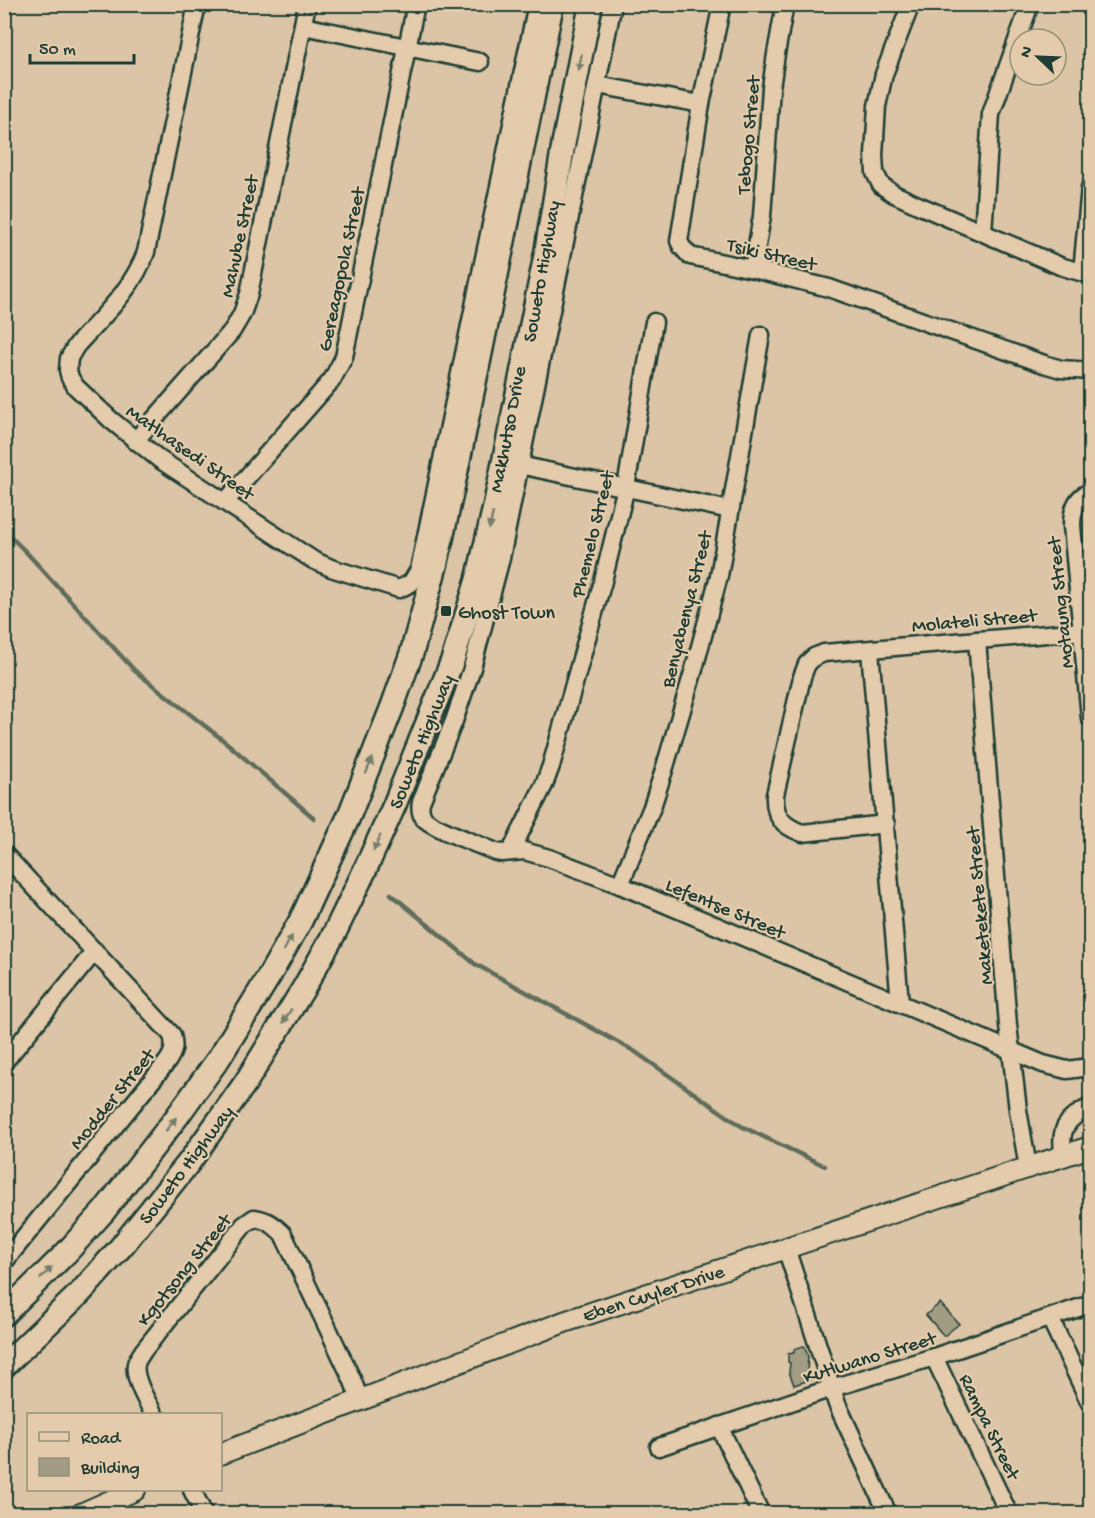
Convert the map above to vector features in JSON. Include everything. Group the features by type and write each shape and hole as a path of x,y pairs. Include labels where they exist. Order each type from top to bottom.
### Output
{"main road":[{"name":"Soweto Highway","path":"4,1314 66,1253 104,1211 219,1058 301,920 350,816 412,652 436,564 552,4"},
{"name":"Soweto Highway","path":"4,1366 108,1262 190,1161 246,1082 335,932 394,806 453,659 511,464 562,152 591,4"}],"street":[{"name":"Matlhasedi Street","path":"196,4 148,243 140,268 130,284 76,346 69,358 70,378 76,387 135,441 225,502 321,564 395,588 404,588 411,583 419,570 537,4"},
{"name":"Mahube Street","path":"135,441 232,331 242,314 249,294 307,4"},
{"name":"Gereagopola Street","path":"225,502 332,380 344,357 416,4"},
{"name":"Makhutso Drive","path":"423,817 421,802 454,721 475,657 501,558 511,464 597,85 613,4"},
{"name":"Tsiki Street","path":"722,4 701,104 680,241 682,248 690,256 804,281 857,297 1028,359 1061,369 1090,371"},
{"name":"Tebogo Street","path":"753,269 762,216 771,88 785,4"},
{"path":"911,4 884,74 877,106 874,155 875,173 881,185 894,194 1060,266 1086,273 1090,187"},
{"path":"982,232 991,114 1029,4"},
{"path":"303,26 480,62"},
{"path":"597,85 701,104"},
{"name":"Phemelo Street","path":"512,851 551,766 603,580 626,487 654,322"},
{"name":"Benyabenya Street","path":"620,885 652,807 694,669 719,576 761,335"},
{"path":"511,464 730,510"},
{"name":"Motaung Street","path":"1090,492 1078,501 1072,518 1090,718"},
{"name":"Molateli Street","path":"886,824 802,833 785,824 776,811 775,795 799,689 807,664 814,657 824,653 1083,631"},
{"name":"Maketekete Street","path":"977,640 1011,1051 1028,1167"},
{"path":"870,650 900,1003"},
{"name":"Lefentse Street","path":"423,817 435,825 496,852 524,851 620,885 1011,1051"},
{"name":"Modder Street","path":"4,854 172,1035 174,1045 172,1054 4,1262"},
{"path":"4,1062 95,951"},
{"path":"1011,1051 1055,1068 1067,1070 1090,1067"},
{"path":"1064,1156 1061,1143 1065,1126 1075,1114 1090,1107"},
{"name":"Eben Cuyler Drive","path":"222,1453 554,1325 1090,1147"},
{"name":"Kgotsong Street","path":"154,1413 137,1378 136,1363 143,1351 244,1225 254,1218 264,1219 283,1234 360,1400"},
{"path":"786,1248 837,1404 888,1514"},
{"name":"Kutlwano Street","path":"659,1447 832,1388 934,1358 1090,1304"},
{"path":"1050,1318 1090,1403"},
{"name":"Rampa Street","path":"934,1358 1009,1514"},
{"path":"719,1426 761,1514"},
{"path":"81,1514 133,1491"},
{"path":"192,1491 204,1514"}],"building":[{"path":"940,1303 959,1324 944,1336 926,1315"},
{"path":"804,1346 808,1356 807,1372 810,1380 794,1385 789,1372 788,1354"}],"waterway":[{"path":"4,530 135,671 228,744 314,818"},
{"path":"391,894 475,964 634,1051 741,1126 825,1166"}],"place":[{"name":"Ghost Town","path":"446,611"}]}
